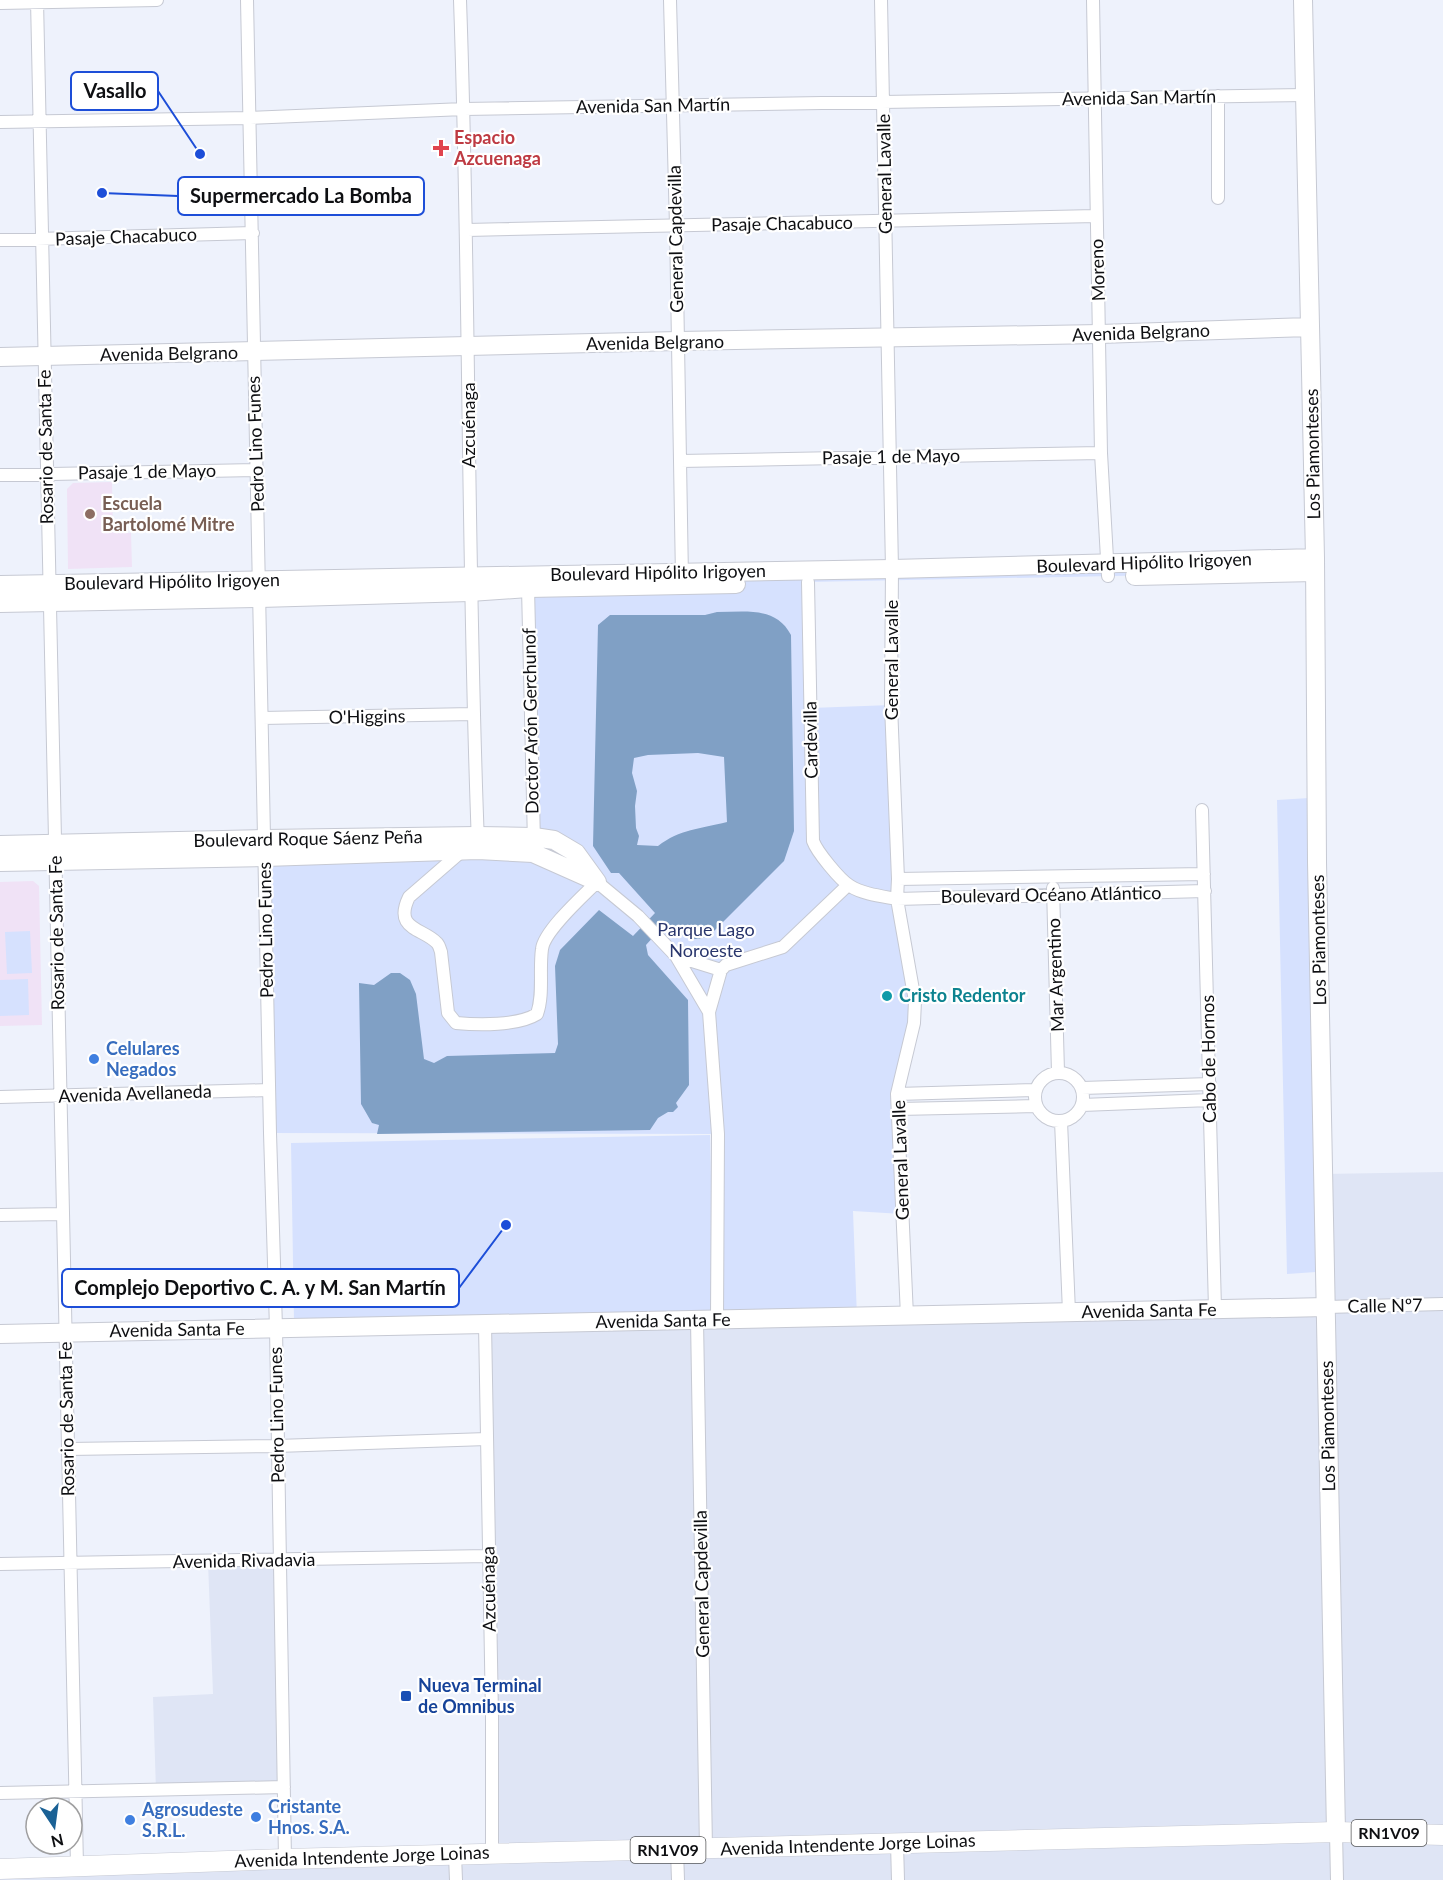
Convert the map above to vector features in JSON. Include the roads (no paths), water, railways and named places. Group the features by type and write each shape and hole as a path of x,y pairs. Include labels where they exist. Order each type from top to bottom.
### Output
{"main road":[{"name":"RN1V09","path":"1336,1832 1443,1835"},
{"name":"Avenida Intendente Jorge Loinas","path":"4,1872 77,1866 285,1859 1336,1832"}],"street":[{"path":"0,3 157,0"},
{"name":"Pedro Lino Funes","path":"247,0 269,1090 276,1328 276,1446 285,1859"},
{"name":"Azcuénaga","path":"460,0 467,230 473,714 472,846"},
{"name":"General Capdevilla","path":"670,0 682,579"},
{"name":"General Lavalle","path":"881,0 892,574 891,705 897,899 915,1001 914,1023 897,1094 907,1316"},
{"name":"Moreno","path":"1093,0 1101,453 1107,570"},
{"name":"Los Piamonteses","path":"1303,0 1337,1880"},
{"name":"Rosario de Santa Fe","path":"37,1 77,1866"},
{"name":"Avenida San Martín","path":"0,122 250,118 464,109 1306,95"},
{"path":"1218,96 1218,198"},
{"name":"Pasaje Chacabuco","path":"467,230 1096,216"},
{"name":"Pasaje Chacabuco","path":"0,240 253,233"},
{"name":"Avenida Belgrano","path":"0,357 886,339 1310,327"},
{"name":"Pasaje 1 de Mayo","path":"680,461 1101,453"},
{"name":"Pasaje 1 de Mayo","path":"0,475 258,470"},
{"name":"Boulevard Hipólito Irigoyen","path":"0,585 50,593 1315,565"},
{"name":"Boulevard Hipólito Irigoyen","path":"470,584 528,588 682,579 808,582 892,574"},
{"name":"Cardevilla","path":"808,582 813,841 817,850 848,885"},
{"name":"Doctor Arón Gerchunof","path":"528,588 534,845"},
{"name":"Boulevard Hipólito Irigoyen","path":"0,603 50,593"},
{"name":"O'Higgins","path":"262,718 473,714"},
{"name":"Cabo de Hornos","path":"1202,810 1215,1310"},
{"name":"Boulevard Roque Sáenz Peña","path":"0,845 55,852 534,845 554,840 576,853 597,882 638,916 676,956 709,1012"},
{"path":"472,846 409,897 405,906 406,919 413,929 437,943 441,952 448,1013 456,1023 471,1025 527,1021 537,1014 541,1003 540,979 544,939 597,882"},
{"name":"Boulevard Roque Sáenz Peña","path":"0,862 55,852"},
{"name":"Boulevard Océano Atlántico","path":"898,879 1204,874"},
{"name":"Mar Argentino","path":"1053,878 1058,1072"},
{"path":"717,1320 718,1134 709,1012 722,970 734,961 783,948 848,885"},
{"name":"Boulevard Océano Atlántico","path":"848,885 877,896 897,899 1205,891"},
{"path":"676,956 722,970"},
{"path":"1058,1072 1072,1077 1082,1088 1082,1105 1074,1116 1061,1121 1049,1119 1036,1106 1035,1090 1044,1077 1058,1072"},
{"path":"1082,1088 1210,1084"},
{"name":"Avenida Avellaneda","path":"0,1097 269,1090"},
{"path":"897,1094 1035,1090"},
{"path":"1082,1105 1209,1100"},
{"path":"898,1109 1036,1106"},
{"path":"1061,1121 1070,1312"},
{"path":"0,1215 63,1214"},
{"name":"Calle Nº7","path":"1326,1307 1443,1304"},
{"name":"Avenida Santa Fe","path":"0,1334 1326,1307"},
{"name":"General Capdevilla","path":"697,1320 706,1849"},
{"name":"Azcuénaga","path":"485,1324 492,1854"},
{"path":"68,1449 276,1446 487,1439"},
{"name":"Avenida Rivadavia","path":"0,1564 489,1556"},
{"path":"0,1793 284,1787"},
{"path":"897,1843 898,1880"},
{"path":"677,1850 678,1880"},
{"path":"455,1855 456,1880"}],"place":[{"name":"Espacio Azcuenaga","path":"441,148"},
{"name":"Vasallo","path":"200,154"},
{"name":"Supermercado La Bomba","path":"102,193"},
{"name":"Escuela Bartolomé Mitre","path":"90,514"},
{"name":"Cristo Redentor","path":"887,996"},
{"name":"Celulares Negados","path":"94,1059"},
{"name":"Complejo Deportivo C. A. y M. San Martín","path":"506,1225"},
{"name":"Nueva Terminal de Omnibus","path":"406,1696"},
{"name":"Cristante Hnos. S.A.","path":"256,1817"},
{"name":"Agrosudeste S.R.L.","path":"130,1820"}],"park label":[{"name":"Parque Lago Noroeste","path":"706,940"}]}
